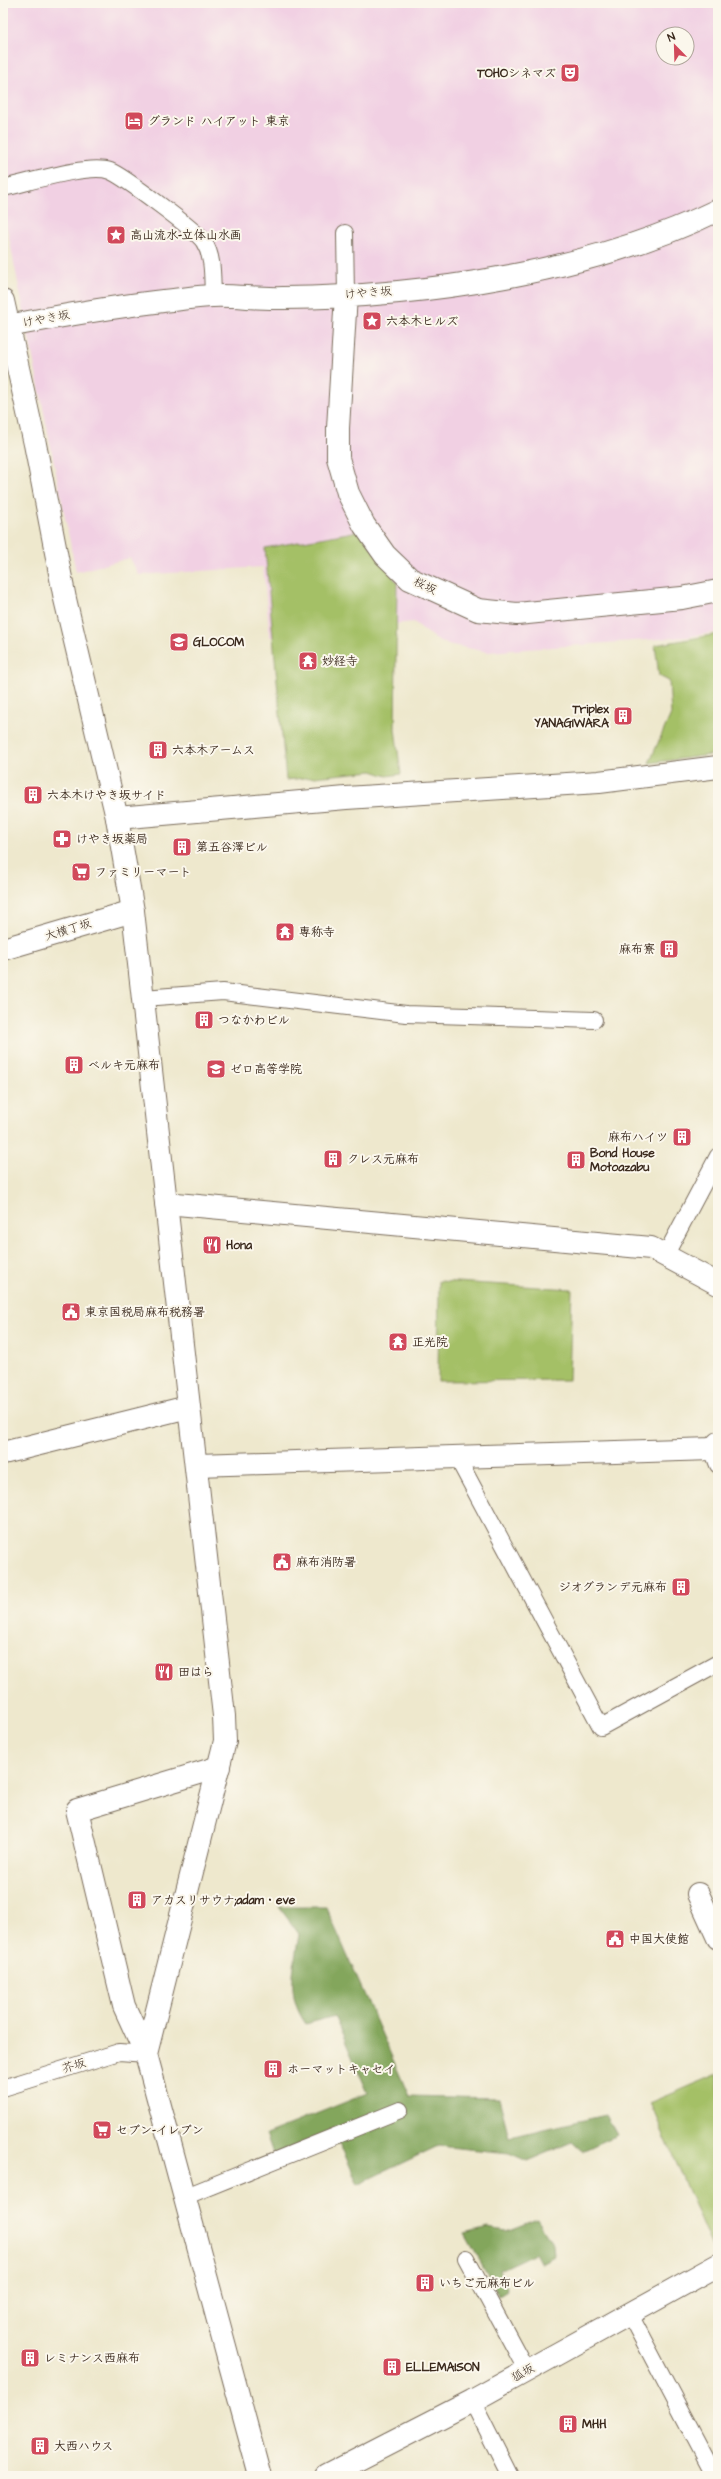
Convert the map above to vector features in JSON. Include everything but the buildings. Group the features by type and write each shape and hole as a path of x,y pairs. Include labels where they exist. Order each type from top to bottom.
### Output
{"street":[{"name":"けやき坂","path":"8,326 102,308 213,296 282,298 346,295 469,284 578,260 682,228 718,210"},
{"name":"桜坂","path":"346,295 338,428 338,458 348,493 364,525 385,555 410,579 478,610 517,614 682,598 718,591"},
{"path":"3,301 35,444 66,599 117,818 133,911 188,1407 197,1465 224,1722 225,1741 219,1767 146,2054"},
{"path":"117,818 346,798 599,782 718,767"},
{"name":"大横丁坂","path":"3,949 133,911"},
{"path":"166,1203 651,1248 718,1284"},
{"path":"3,1454 188,1407"},
{"path":"197,1465 716,1452"},
{"path":"219,1767 78,1810 124,2006 146,2054 260,2476"},
{"path":"698,1894 718,1938"},
{"name":"狐坂","path":"326,2476 528,2371 629,2313 718,2265"}],"lane":[{"path":"3,188 76,171 110,171 189,226 204,241 212,265 213,296"},
{"path":"345,233 346,295"},
{"path":"143,998 223,992 406,1014 594,1020"},
{"path":"665,1256 718,1156"},
{"path":"458,1459 601,1727 718,1663"},
{"name":"芥坂","path":"3,2088 119,2052 146,2054"},
{"path":"184,2197 400,2110"},
{"path":"466,2258 528,2371"},
{"path":"629,2313 714,2467"},
{"path":"472,2401 510,2476"}],"shaded area":[{"name":"六本木ヒルズ","path":"3,3 718,3 718,632 686,637 488,652 447,644 435,639 414,622 270,637 263,567 139,575 130,558 76,572 3,208"}],"green space":[{"path":"359,531 397,582 395,729 401,774 387,776 372,771 286,780 265,548"},
{"path":"718,634 718,754 649,763 671,714 669,681 659,676 655,645"},
{"path":"439,1281 572,1289 569,1380 438,1381"},
{"path":"279,1907 326,1907 409,2096 499,2098 509,2137 606,2115 617,2135 582,2151 572,2142 527,2161 509,2153 438,2146 358,2184 339,2142 277,2165 266,2134 368,2093 334,2016 306,2024 299,2013 293,1991 293,1969 299,1934"},
{"path":"718,2074 718,2245 712,2247 650,2103"},
{"path":"537,2219 553,2244 554,2257 541,2264 535,2253 499,2270 507,2290 499,2295 465,2234 488,2228 506,2231"}],"place":[{"name":"TOHOシネマズ","path":"570,73"},
{"name":"グランド ハイアット 東京","path":"134,121"},
{"name":"高山流水-立体山水画","path":"116,235"},
{"name":"六本木ヒルズ","path":"372,321"},
{"name":"GLOCOM","path":"179,642"},
{"name":"妙経寺","path":"308,661"},
{"name":"Triplex YANAGIWARA","path":"623,716"},
{"name":"六本木アームス","path":"158,750"},
{"name":"六本木けやき坂サイド","path":"33,795"},
{"name":"けやき坂薬局","path":"62,839"},
{"name":"第五谷澤ビル","path":"182,847"},
{"name":"ファミリーマート","path":"81,872"},
{"name":"専称寺","path":"285,932"},
{"name":"麻布寮","path":"669,949"},
{"name":"つなかわビル","path":"204,1020"},
{"name":"ベルキ元麻布","path":"74,1065"},
{"name":"ゼロ高等学院","path":"216,1069"},
{"name":"麻布ハイツ","path":"682,1137"},
{"name":"クレス元麻布","path":"333,1159"},
{"name":"Bond House Motoazabu","path":"576,1160"},
{"name":"Hona","path":"212,1245"},
{"name":"東京国税局麻布税務署","path":"71,1312"},
{"name":"正光院","path":"398,1342"},
{"name":"麻布消防署","path":"282,1562"},
{"name":"ジオグランデ元麻布","path":"681,1587"},
{"name":"田はら","path":"164,1672"},
{"name":"アカスリサウナ;adam・eve","path":"137,1900"},
{"name":"中国大使館","path":"615,1939"},
{"name":"ホーマットキャセイ","path":"273,2069"},
{"name":"セブン-イレブン","path":"102,2130"},
{"name":"いちご元麻布ビル","path":"425,2283"},
{"name":"レミナンス西麻布","path":"30,2358"},
{"name":"ELLEMAISON","path":"392,2367"},
{"name":"MHH","path":"568,2424"},
{"name":"大西ハウス","path":"40,2446"}]}
